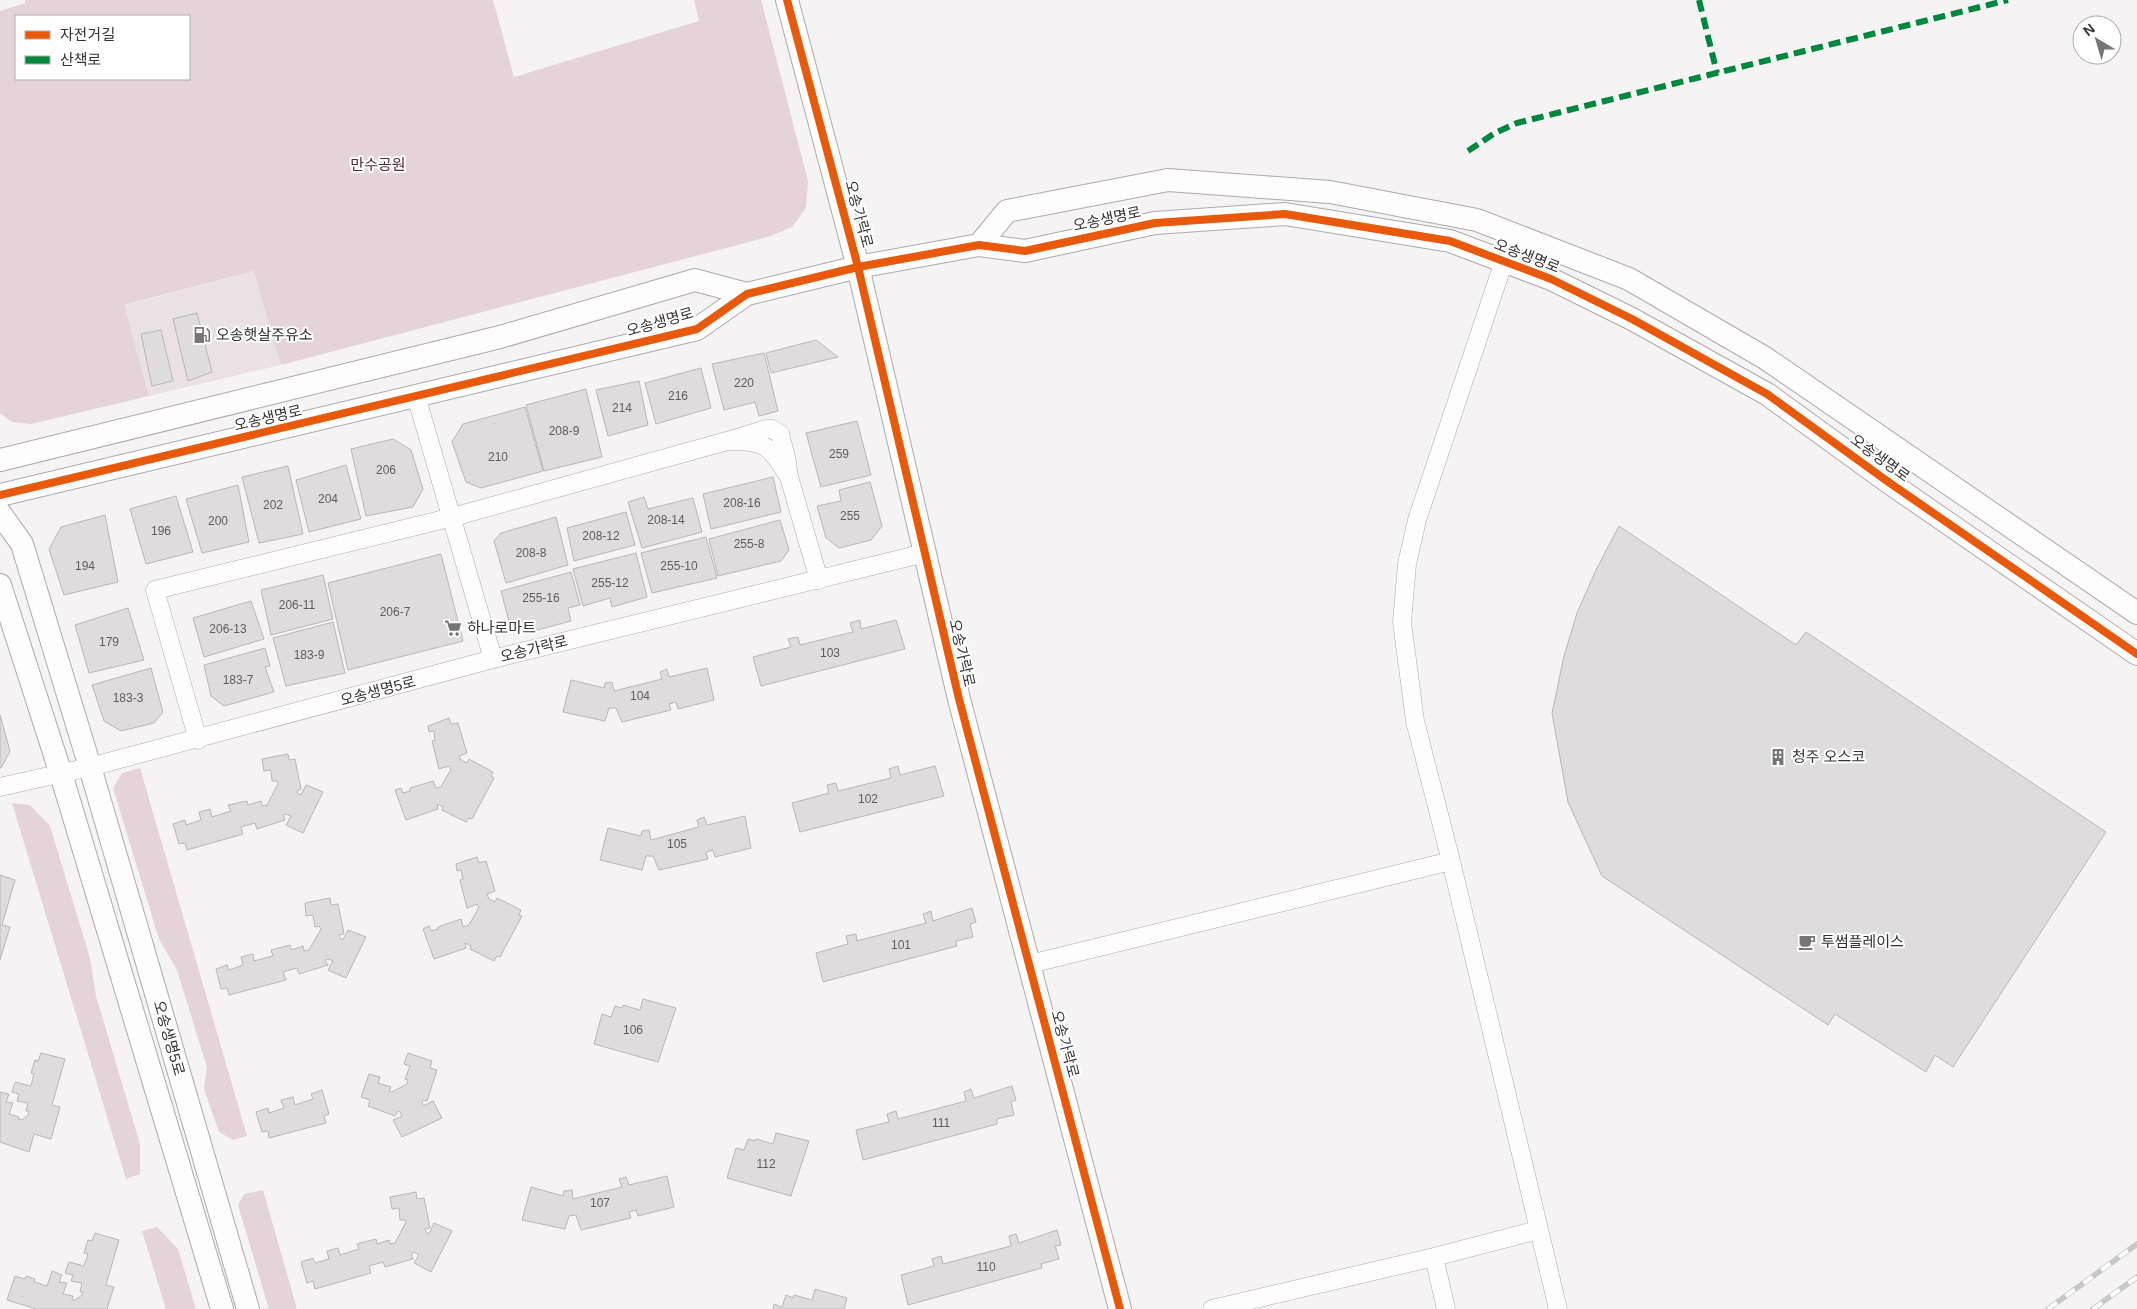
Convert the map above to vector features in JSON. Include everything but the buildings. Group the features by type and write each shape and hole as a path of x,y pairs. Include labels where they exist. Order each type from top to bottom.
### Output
{"street":[{"name":"오송가락로","path":"787,0 858,267 959,699 1120,1309"},
{"name":"오송생명로","path":"979,245 1007,211 1168,180 1330,192 1477,220 1629,279 1765,358 2137,613"},
{"name":"오송생명로","path":"0,495 697,329 747,294 858,267 979,245 1025,251 1155,223 1285,214 1450,241 1551,279 1624,315 1766,394 2137,654"},
{"path":"1504,261 1417,520 1407,564 1402,622 1415,721 1451,861 1558,1309"},
{"name":"오송생명로","path":"0,460 500,337 695,280 747,294"},
{"path":"416,396 453,517 493,659"},
{"path":"198,740 155,590 453,517 766,429 777,431 782,440 789,477 819,580"},
{"name":"오송생명5로","path":"0,513 22,544 90,767 248,1309"},
{"name":"오송가락로","path":"493,659 925,553"},
{"name":"오송생명5로","path":"0,585 61,774 222,1309"},
{"name":"오송생명5로","path":"0,787 198,740 493,659"},
{"path":"1030,964 1451,861"},
{"path":"1212,1309 1434,1257 1538,1230"},
{"path":"1434,1257 1446,1309"}],"shaded area":[{"name":"오송햇살주유소","path":"255,271 281,365 149,396 123,306"}],"green space":[{"name":"만수공원","path":"25,0 493,0 514,77 699,21 694,0 761,0 808,181 806,208 792,227 768,237 281,365 254,271 124,305 149,396 31,424 12,422 0,413 0,11 25,3"},
{"path":"140,768 247,1136 233,1140 219,1132 204,1089 207,1067 177,970 159,939 113,788 122,773"},
{"path":"12,803 30,805 50,826 90,958 96,996 140,1144 140,1174 126,1179"},
{"path":"263,1190 297,1309 269,1309 238,1205 244,1194"},
{"path":"157,1227 178,1249 196,1309 166,1309 142,1231"}],"railway":[{"path":"2048,1309 2137,1244"},
{"path":"2093,1309 2137,1277"}],"marked path":[{"path":"1699,0 1717,73"},
{"path":"1468,151 1495,133 1517,123 2008,0"}],"cycle path":[{"path":"787,0 858,267 959,699 1120,1309"},
{"path":"0,495 697,329 747,294 858,267 979,245 1025,251 1155,223 1285,214 1450,241 1551,279 1632,319 1767,394 1887,481 2137,654"}],"place":[{"name":"오송햇살주유소","path":"202,335"},
{"name":"하나로마트","path":"453,628"},
{"name":"청주 오스코","path":"1778,757"},
{"name":"투썸플레이스","path":"1807,942"}]}
